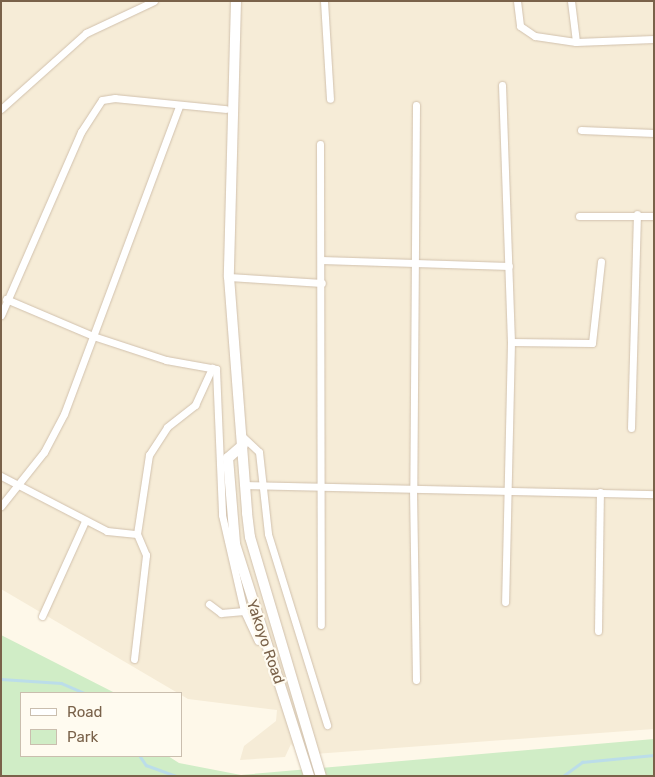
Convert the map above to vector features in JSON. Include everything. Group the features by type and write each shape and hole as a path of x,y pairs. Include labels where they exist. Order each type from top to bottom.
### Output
{"main road":[{"path":"236,1 228,277 250,537 321,776"},
{"name":"Yakoyo Road","path":"242,440 228,458 229,506 241,568 309,776"}],"street":[{"path":"1,109 86,33 154,1"},
{"path":"324,1 330,98"},
{"path":"517,1 520,26 526,32 576,42 654,39"},
{"path":"571,1 576,42"},
{"path":"502,85 511,342 505,492 505,602"},
{"path":"1,315 6,299 92,110 102,100 115,98 179,106 225,109"},
{"path":"416,105 412,489 416,680"},
{"path":"1,506 20,483 64,414 179,106"},
{"path":"581,130 654,133"},
{"path":"320,144 322,283 321,625"},
{"path":"579,216 637,214 654,216"},
{"path":"632,428 637,214"},
{"path":"321,260 415,266 509,266"},
{"path":"511,342 592,343 601,261"},
{"path":"228,277 322,283"},
{"path":"6,299 93,336 166,360 217,370 222,515 244,611 258,641"},
{"path":"134,659 146,555 137,534 149,456 167,427 195,405 212,368"},
{"path":"242,440 259,452 260,485 268,534 327,725"},
{"path":"1,476 20,483 107,531 137,534"},
{"path":"246,485 654,494"},
{"path":"598,631 600,492"},
{"path":"42,616 85,520"},
{"path":"209,604 221,613 244,611"}],"shaded area":[{"path":"1,1 654,1 654,729 301,755 291,744 285,757 240,760 244,746 276,721 277,710 188,699 182,695 182,692 176,692 1,589"}],"green space":[{"path":"1,635 113,692 20,692 20,757 170,757 179,763 241,775 654,739 654,776 1,776"}],"waterway":[{"path":"1,679 61,683 83,692"},
{"path":"563,776 582,762 654,755"},
{"path":"141,757 146,765 177,776"}]}
